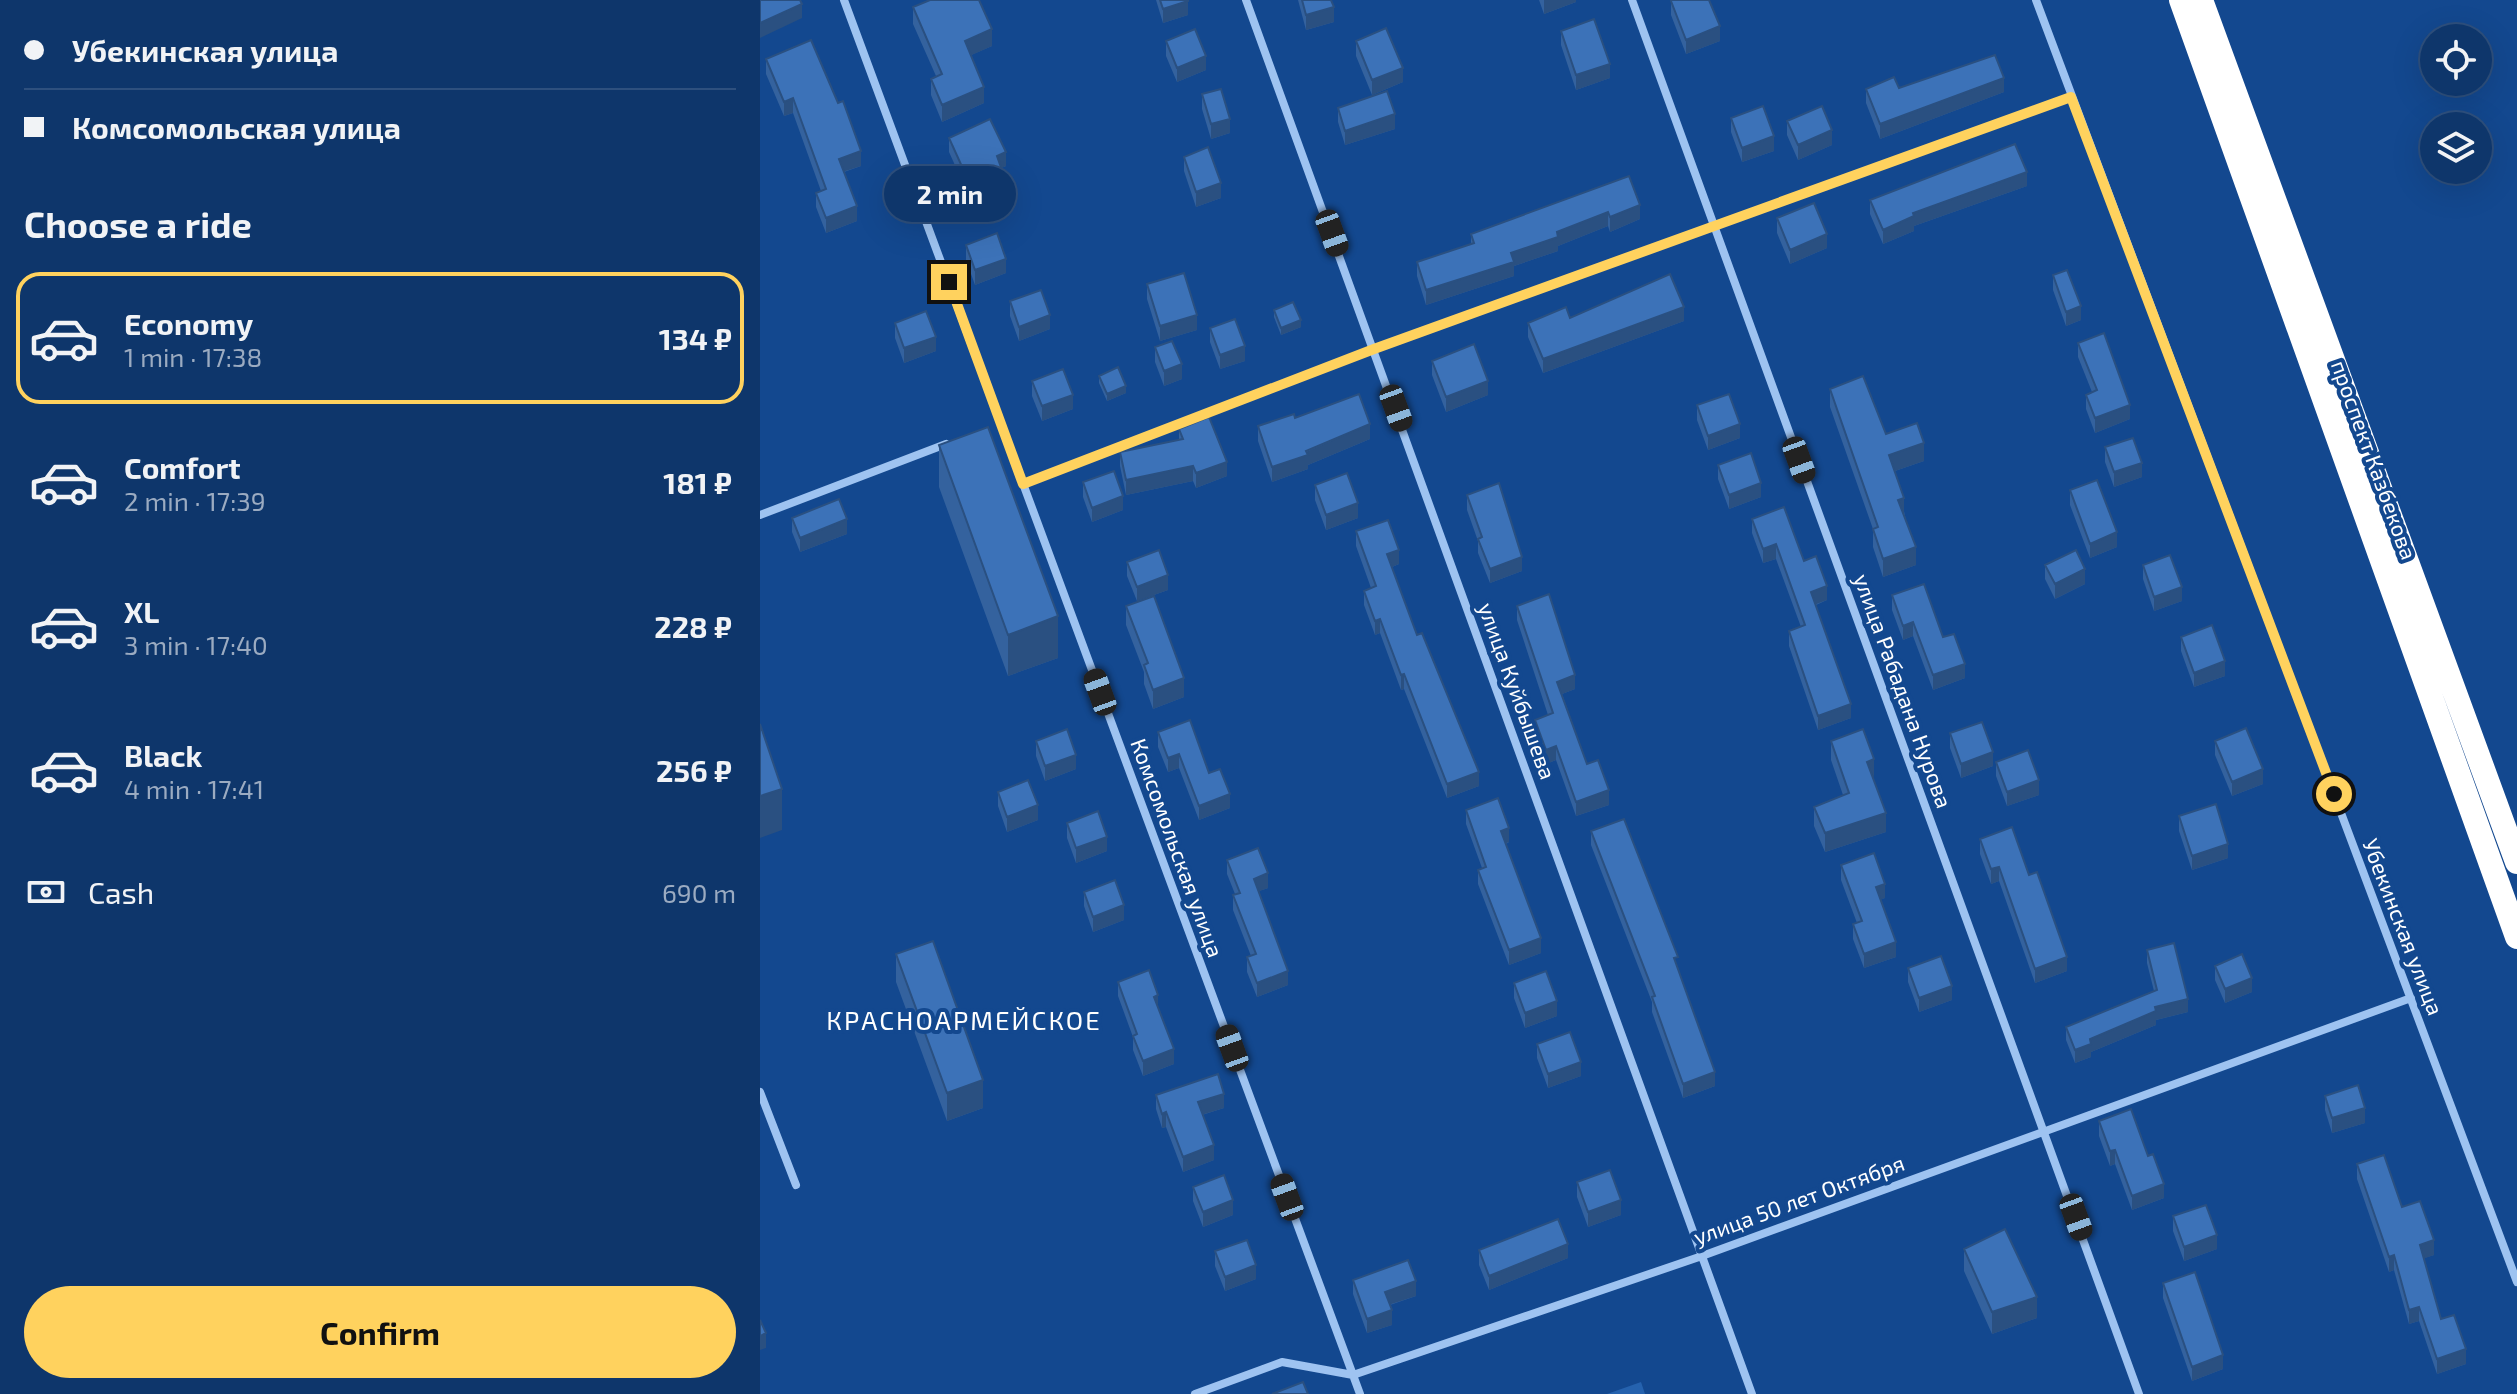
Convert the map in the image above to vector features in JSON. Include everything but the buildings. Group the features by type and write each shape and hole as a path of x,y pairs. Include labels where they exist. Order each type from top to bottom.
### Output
{"highway":[{"name":"проспект Казбекова","path":"2181,0 2517,937"},
{"name":"проспект Казбекова","path":"2201,0 2517,862"}],"street":[{"name":"Комсомольская улица","path":"844,0 1360,1394"},
{"name":"улица Куйбышева","path":"1246,0 1752,1394"},
{"name":"улица Рабадана Нурова","path":"1632,0 2139,1394"},
{"name":"Убекинская улица","path":"2036,0 2517,1282"},
{"path":"1023,484 1374,349 2071,97"},
{"path":"987,428 1001,422"},
{"path":"760,515 959,439"},
{"name":"улица 50 лет Октября","path":"1195,1394 1282,1362 1353,1375 1702,1256 2411,998"},
{"path":"760,1092 796,1185"}],"shaded area":[{"path":"1641,1382 1645,1394 1607,1394"}],"district":[{"name":"КРАСНОАРМЕЙСКОЕ","path":"964,1021"}],"route":[{"path":"949,282 1023,484 1374,349 2071,97 2334,794"}]}
